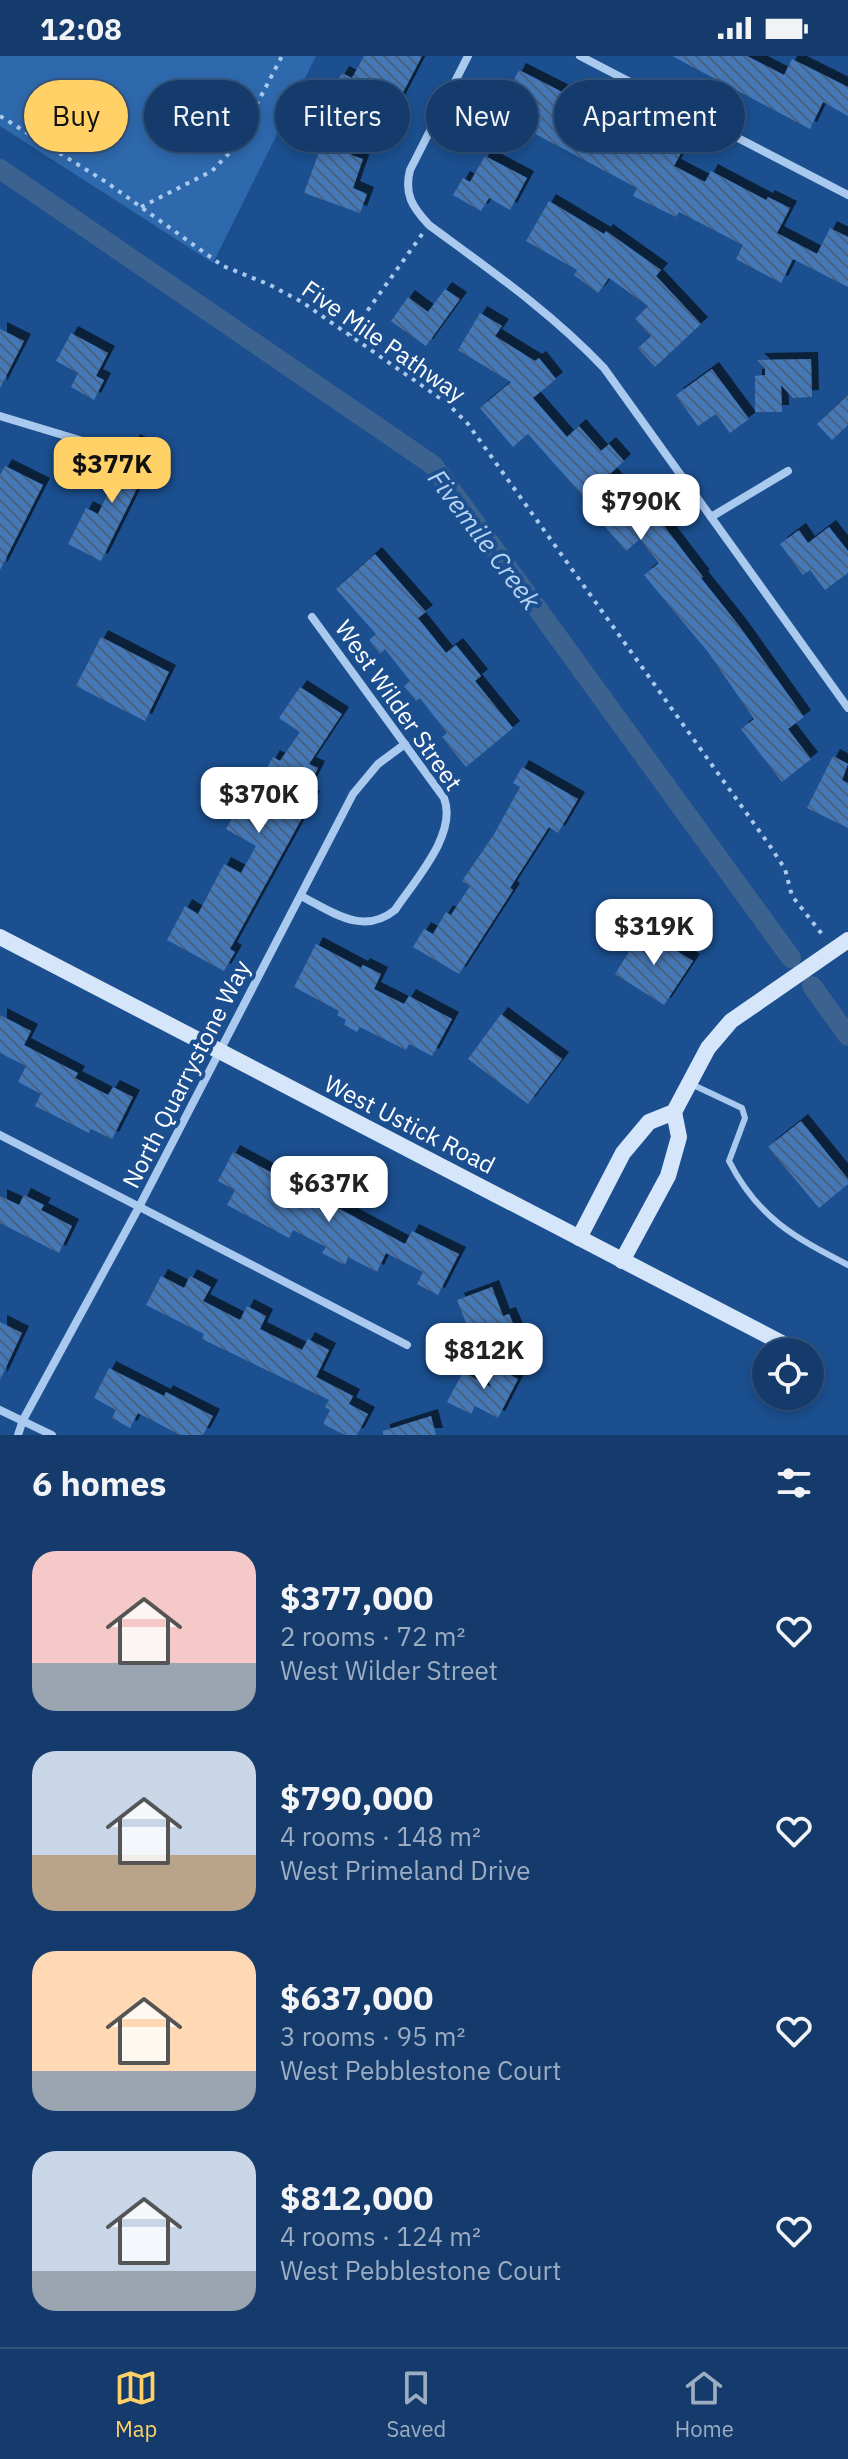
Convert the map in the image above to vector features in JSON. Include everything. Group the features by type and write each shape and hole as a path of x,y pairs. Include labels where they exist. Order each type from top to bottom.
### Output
{"main road":[{"name":"West Ustick Road","path":"0,937 772,1338"},
{"path":"622,1261 668,1176 679,1137 674,1112 708,1048 731,1021 841,945"},
{"path":"579,1238 623,1153 649,1122 674,1112"}],"street":[{"path":"468,56 410,170 406,183 415,210 429,225 539,305 573,335 618,386 848,708"},
{"path":"580,56 848,195"},
{"path":"0,416 103,450"},
{"path":"711,517 788,471"},
{"name":"West Wilder Street","path":"301,896 352,922 364,923 387,916 395,910 441,840 448,818 444,798 312,617"},
{"name":"North Quarrystone Way","path":"18,1435 23,1420 139,1207 353,794 378,764 405,744"},
{"path":"0,1135 407,1345"},
{"path":"0,1410 52,1435"}],"lane":[{"path":"689,1083 742,1108 745,1118 729,1161 741,1184 771,1220 805,1243 848,1265"}],"path":[{"path":"141,207 212,171 234,148 282,56"},
{"name":"Five Mile Pathway","path":"0,116 141,207 223,266 302,302 447,403 468,424 770,846 785,869 792,896 841,945"},
{"path":"350,335 429,225"}],"shaded area":[{"path":"0,56 316,56 304,80 275,80 275,138 213,263 40,152 128,152 128,80 24,80 24,141 0,126"}],"building":[{"path":"364,56 422,56 409,80 338,80 342,73 352,78"},
{"path":"672,56 747,56 784,75 792,59 848,87 848,116 823,102 810,129 745,95 745,80 717,80"},
{"path":"519,70 554,88 554,144 538,135 538,80 514,80"},
{"path":"319,152 353,152 351,155 363,159 353,188 367,194 360,213 304,193"},
{"path":"569,152 679,152 674,166 705,182 711,171 766,200 768,197 790,208 777,233 817,254 830,228 848,237 848,287 793,259 781,283 736,259 743,245 679,212 676,217 633,196 637,188"},
{"path":"485,156 527,178 510,210 489,198 481,211 453,195 463,178 470,182"},
{"path":"549,201 604,234 606,231 661,270 656,276 701,324 655,367 638,348 651,336 635,319 648,306 609,278 598,293 574,275 577,270 526,241"},
{"path":"445,289 460,299 426,346 391,321 408,297 428,312"},
{"path":"480,313 502,326 495,336 535,361 539,358 556,379 533,398 567,437 579,426 601,451 609,444 624,461 610,474 638,508 646,501 663,520 661,522 701,578 804,717 788,729 811,759 782,782 741,729 754,719 708,652 644,575 659,563 640,539 626,551 594,514 597,512 528,434 513,447 480,408 511,382 458,350"},
{"path":"0,329 24,341 0,388"},
{"path":"71,333 108,353 96,376 104,380 94,400 71,387 78,373 56,361"},
{"path":"811,359 812,397 793,398 781,385 782,412 755,412 755,376 765,375 765,368 757,360"},
{"path":"712,369 749,419 730,433 716,414 698,426 676,395"},
{"path":"848,395 848,425 832,440 817,424"},
{"path":"133,441 155,452 101,561 68,544 86,508 98,514"},
{"path":"5,466 43,485 0,570 0,475"},
{"path":"829,527 848,551 848,573 825,590 810,570 803,575 780,544 799,530 808,543"},
{"path":"375,554 426,612 418,618 446,653 456,645 481,676 475,681 513,728 466,767 442,737 447,733 420,698 416,701 404,686 410,681 385,649 380,654 369,640 376,634 336,589"},
{"path":"101,637 169,672 145,721 76,686"},
{"path":"300,687 342,714 309,764 318,768 305,794 313,798 230,949 235,952 224,971 167,940 185,906 198,914 224,864 241,873 256,846 226,829 255,776 261,779 273,757 280,761 300,732 279,718"},
{"path":"833,756 848,764 842,780 848,783 848,828 807,808"},
{"path":"522,767 578,799 558,833 549,827 459,974 413,947 424,929 433,934 446,912 451,915 470,886 462,881 493,836 520,787 513,783"},
{"path":"643,930 693,961 664,1005 615,974"},
{"path":"316,944 361,968 363,965 381,974 374,989 404,1004 409,996 452,1019 432,1056 409,1044 406,1050 360,1027 357,1032 344,1025 346,1020 337,1015 339,1011 294,987"},
{"path":"501,1014 562,1059 528,1104 468,1059"},
{"path":"0,1015 31,1031 24,1045 78,1073 75,1078 108,1095 113,1087 133,1097 112,1139 91,1129 89,1133 35,1106 41,1094 18,1082 26,1066 0,1053"},
{"path":"801,1121 848,1179 848,1184 819,1208 768,1147"},
{"path":"233,1152 405,1244 412,1231 459,1254 438,1295 417,1284 423,1272 386,1253 377,1272 348,1257 345,1265 322,1253 326,1247 293,1230 289,1238 227,1205 235,1190 218,1181"},
{"path":"24,1195 44,1205 41,1210 72,1226 59,1253 0,1223 0,1196 19,1205"},
{"path":"161,1276 184,1288 190,1276 211,1287 203,1301 240,1320 247,1306 266,1316 260,1329 302,1350 308,1339 329,1350 316,1377 353,1396 349,1404 368,1414 357,1435 345,1435 323,1424 330,1410 325,1407 329,1400 202,1339 204,1334 146,1305"},
{"path":"492,1287 503,1316 509,1314 517,1333 476,1348 457,1300"},
{"path":"0,1322 22,1333 0,1380"},
{"path":"480,1359 518,1379 498,1418 475,1406 471,1414 447,1402 463,1372 491,1387"},
{"path":"109,1368 213,1416 203,1435 180,1435 138,1413 130,1428 112,1418 116,1410 94,1398"},
{"path":"431,1416 436,1435 383,1435 383,1431"}],"waterway":[{"name":"Fivemile Creek","path":"0,169 433,465 791,958"},
{"name":"Fivemile Creek","path":"812,986 848,1036"}]}
